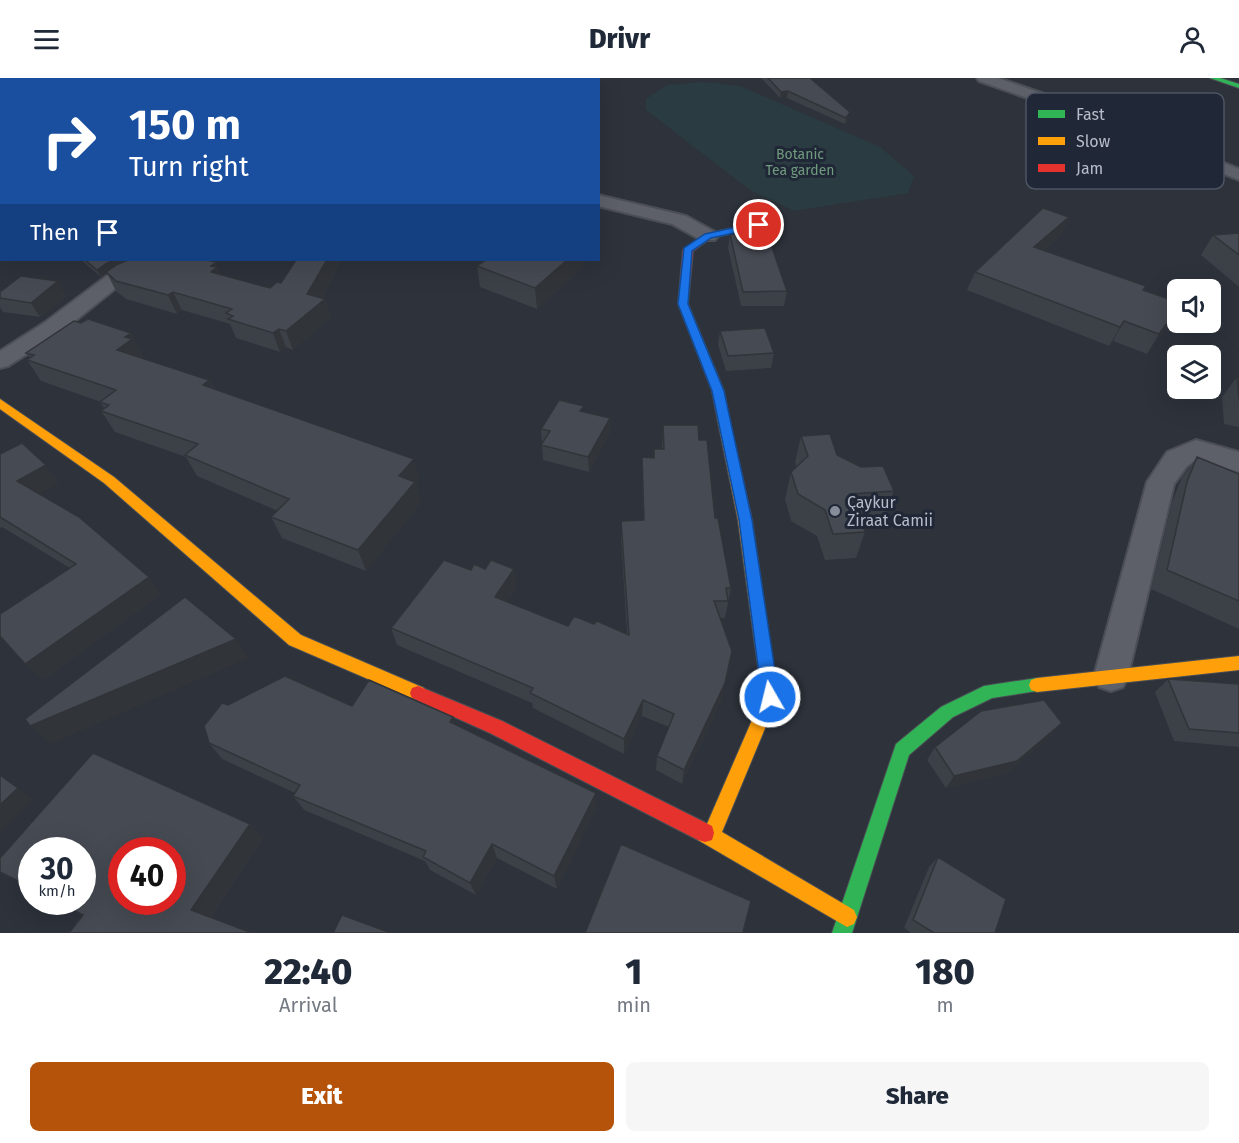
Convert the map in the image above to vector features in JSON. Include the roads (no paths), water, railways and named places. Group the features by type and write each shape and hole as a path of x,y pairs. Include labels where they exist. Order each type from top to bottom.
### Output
{"street":[{"path":"984,78 1027,93"},
{"path":"1213,78 1239,86"},
{"path":"1224,169 1239,175"},
{"path":"600,200 680,220 708,236"},
{"path":"711,836 770,697 746,520 720,402 683,304 688,250 708,236 759,225"},
{"path":"0,361 52,328 119,276 156,261"},
{"path":"0,403 109,480 295,640 496,727 711,836 847,917"},
{"path":"1111,676 1161,482 1177,459 1196,449 1239,462"},
{"path":"842,933 902,750 947,712 990,691 1239,663"}],"place":[{"name":"Çaykur Ziraat Camii","path":"835,511"}],"park label":[{"name":"Botanic Tea garden","path":"800,162"}]}
